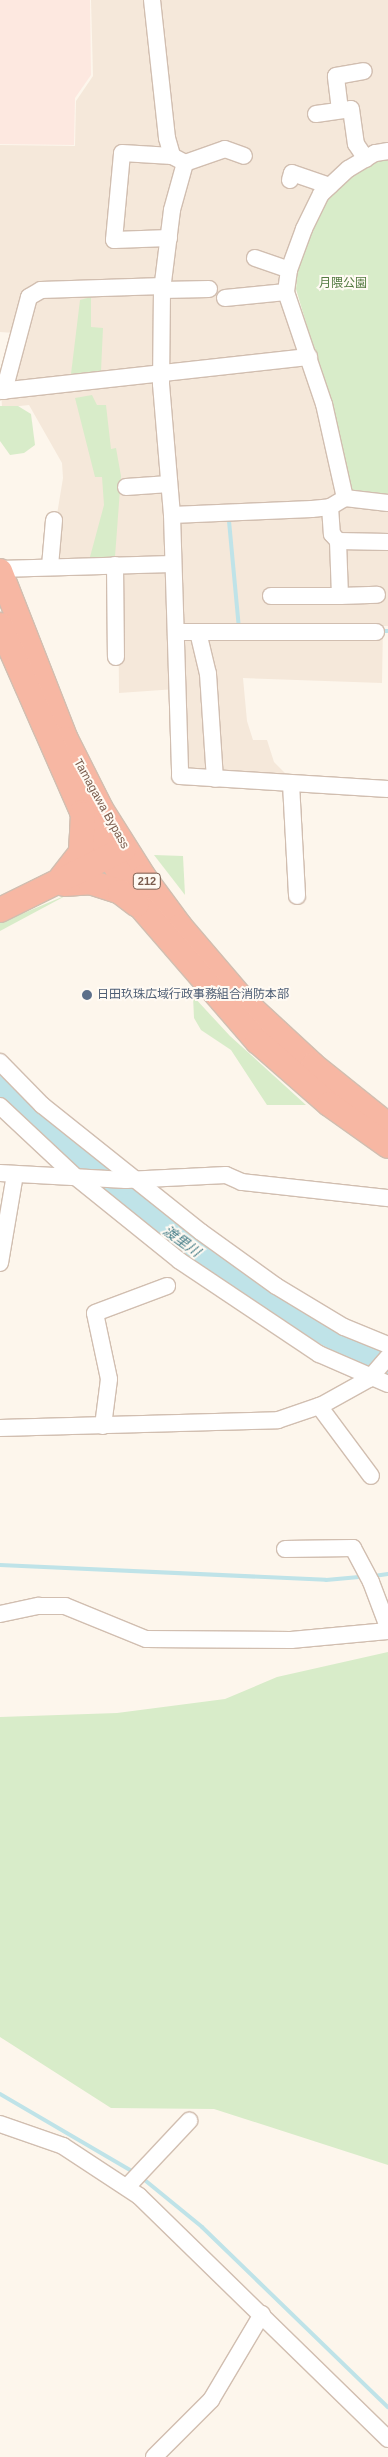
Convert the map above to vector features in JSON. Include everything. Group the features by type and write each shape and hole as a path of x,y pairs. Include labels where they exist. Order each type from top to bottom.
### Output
{"highway":[{"name":"Tamagawa Bypass","path":"0,570 66,739 140,906 257,1041 330,1104 388,1146"},
{"name":"Tamagawa Bypass","path":"0,625 84,814 244,1001 313,1066 388,1125"},
{"path":"53,886 81,852 84,814"},
{"path":"0,910 118,853"},
{"path":"53,886 90,882 120,892 140,906"}],"street":[{"path":"152,0 179,159 163,288 161,374 172,515 180,776 388,789"},
{"path":"340,110 336,76 364,71"},
{"path":"316,114 351,109 356,144 366,158"},
{"path":"169,238 114,240 122,153 179,159 226,149 244,156"},
{"path":"345,498 309,357 286,292 289,270 304,229 322,194 366,158 388,151"},
{"path":"290,180 292,173 330,186"},
{"path":"255,258 289,270"},
{"path":"209,288 41,290 29,297 2,391 309,357"},
{"path":"225,298 286,292"},
{"path":"126,487 169,484"},
{"path":"172,515 330,507 345,498 388,503"},
{"path":"330,507 332,534 338,541 340,596"},
{"path":"50,566 54,520"},
{"path":"338,541 388,542"},
{"path":"0,570 50,566 173,564"},
{"path":"115,565 116,657"},
{"path":"271,596 377,595"},
{"path":"177,632 376,632"},
{"path":"198,632 208,674 215,779"},
{"path":"291,784 297,896"},
{"path":"0,1062 42,1105 130,1180 276,1286 344,1326 388,1345"},
{"path":"0,1106 77,1178 180,1262 319,1354 369,1379 388,1384"},
{"path":"0,1263 8,1174 130,1180 226,1175 242,1182 388,1198"},
{"path":"103,1426 109,1379 95,1313 167,1286"},
{"path":"0,1428 253,1424 278,1420 319,1406 369,1379 388,1356"},
{"path":"319,1406 371,1476"},
{"path":"285,1549 353,1548 369,1577 388,1627"},
{"path":"0,1614 39,1606 65,1606 146,1639 291,1640 388,1631"},
{"path":"133,2182 188,2121"},
{"path":"0,2124 63,2146 133,2182 388,2439"},
{"path":"154,2457 211,2400 262,2314"}],"shaded area":[{"path":"0,0 90,0 91,75 75,98 74,145 0,144"},
{"path":"91,0 388,0 388,154 324,197 289,292 345,501 388,506 388,626 383,626 382,683 243,678 247,721 253,740 267,740 274,762 288,776 178,780 176,689 119,693 118,565 49,563 63,478 62,463 29,405 2,408 1,388 14,333 0,332 0,145 75,146 76,101 93,76"}],"green space":[{"name":"月隈公園","path":"388,157 388,494 346,489 330,404 296,289 298,264 323,204 340,184 367,163"},
{"path":"91,297 91,327 103,328 101,371 71,374 80,300"},
{"path":"92,395 97,405 106,405 111,449 116,448 121,476 115,557 90,557 104,505 102,477 95,477 75,398"},
{"path":"0,406 18,406 31,414 35,445 24,453 10,455 0,441"},
{"path":"154,855 183,856 185,895"},
{"path":"69,894 0,931 0,923"},
{"path":"193,996 230,1036 306,1105 267,1105 231,1050 201,1030 194,1018"},
{"path":"388,1652 388,2165 214,2109 111,2108 0,2037 0,1717 117,1713 225,1699 277,1677"}],"waterway":[{"path":"229,521 239,628"},
{"path":"380,631 388,631"},
{"name":"渡里川","path":"0,1085 133,1204 246,1287 339,1341 388,1363"},
{"path":"0,1565 326,1580 362,1577"},
{"path":"374,1576 388,1574"},
{"path":"0,2094 135,2173"},
{"path":"141,2177 202,2227 388,2407"}],"place":[{"name":"日田玖珠広域行政事務組合消防本部","path":"87,995"}]}
